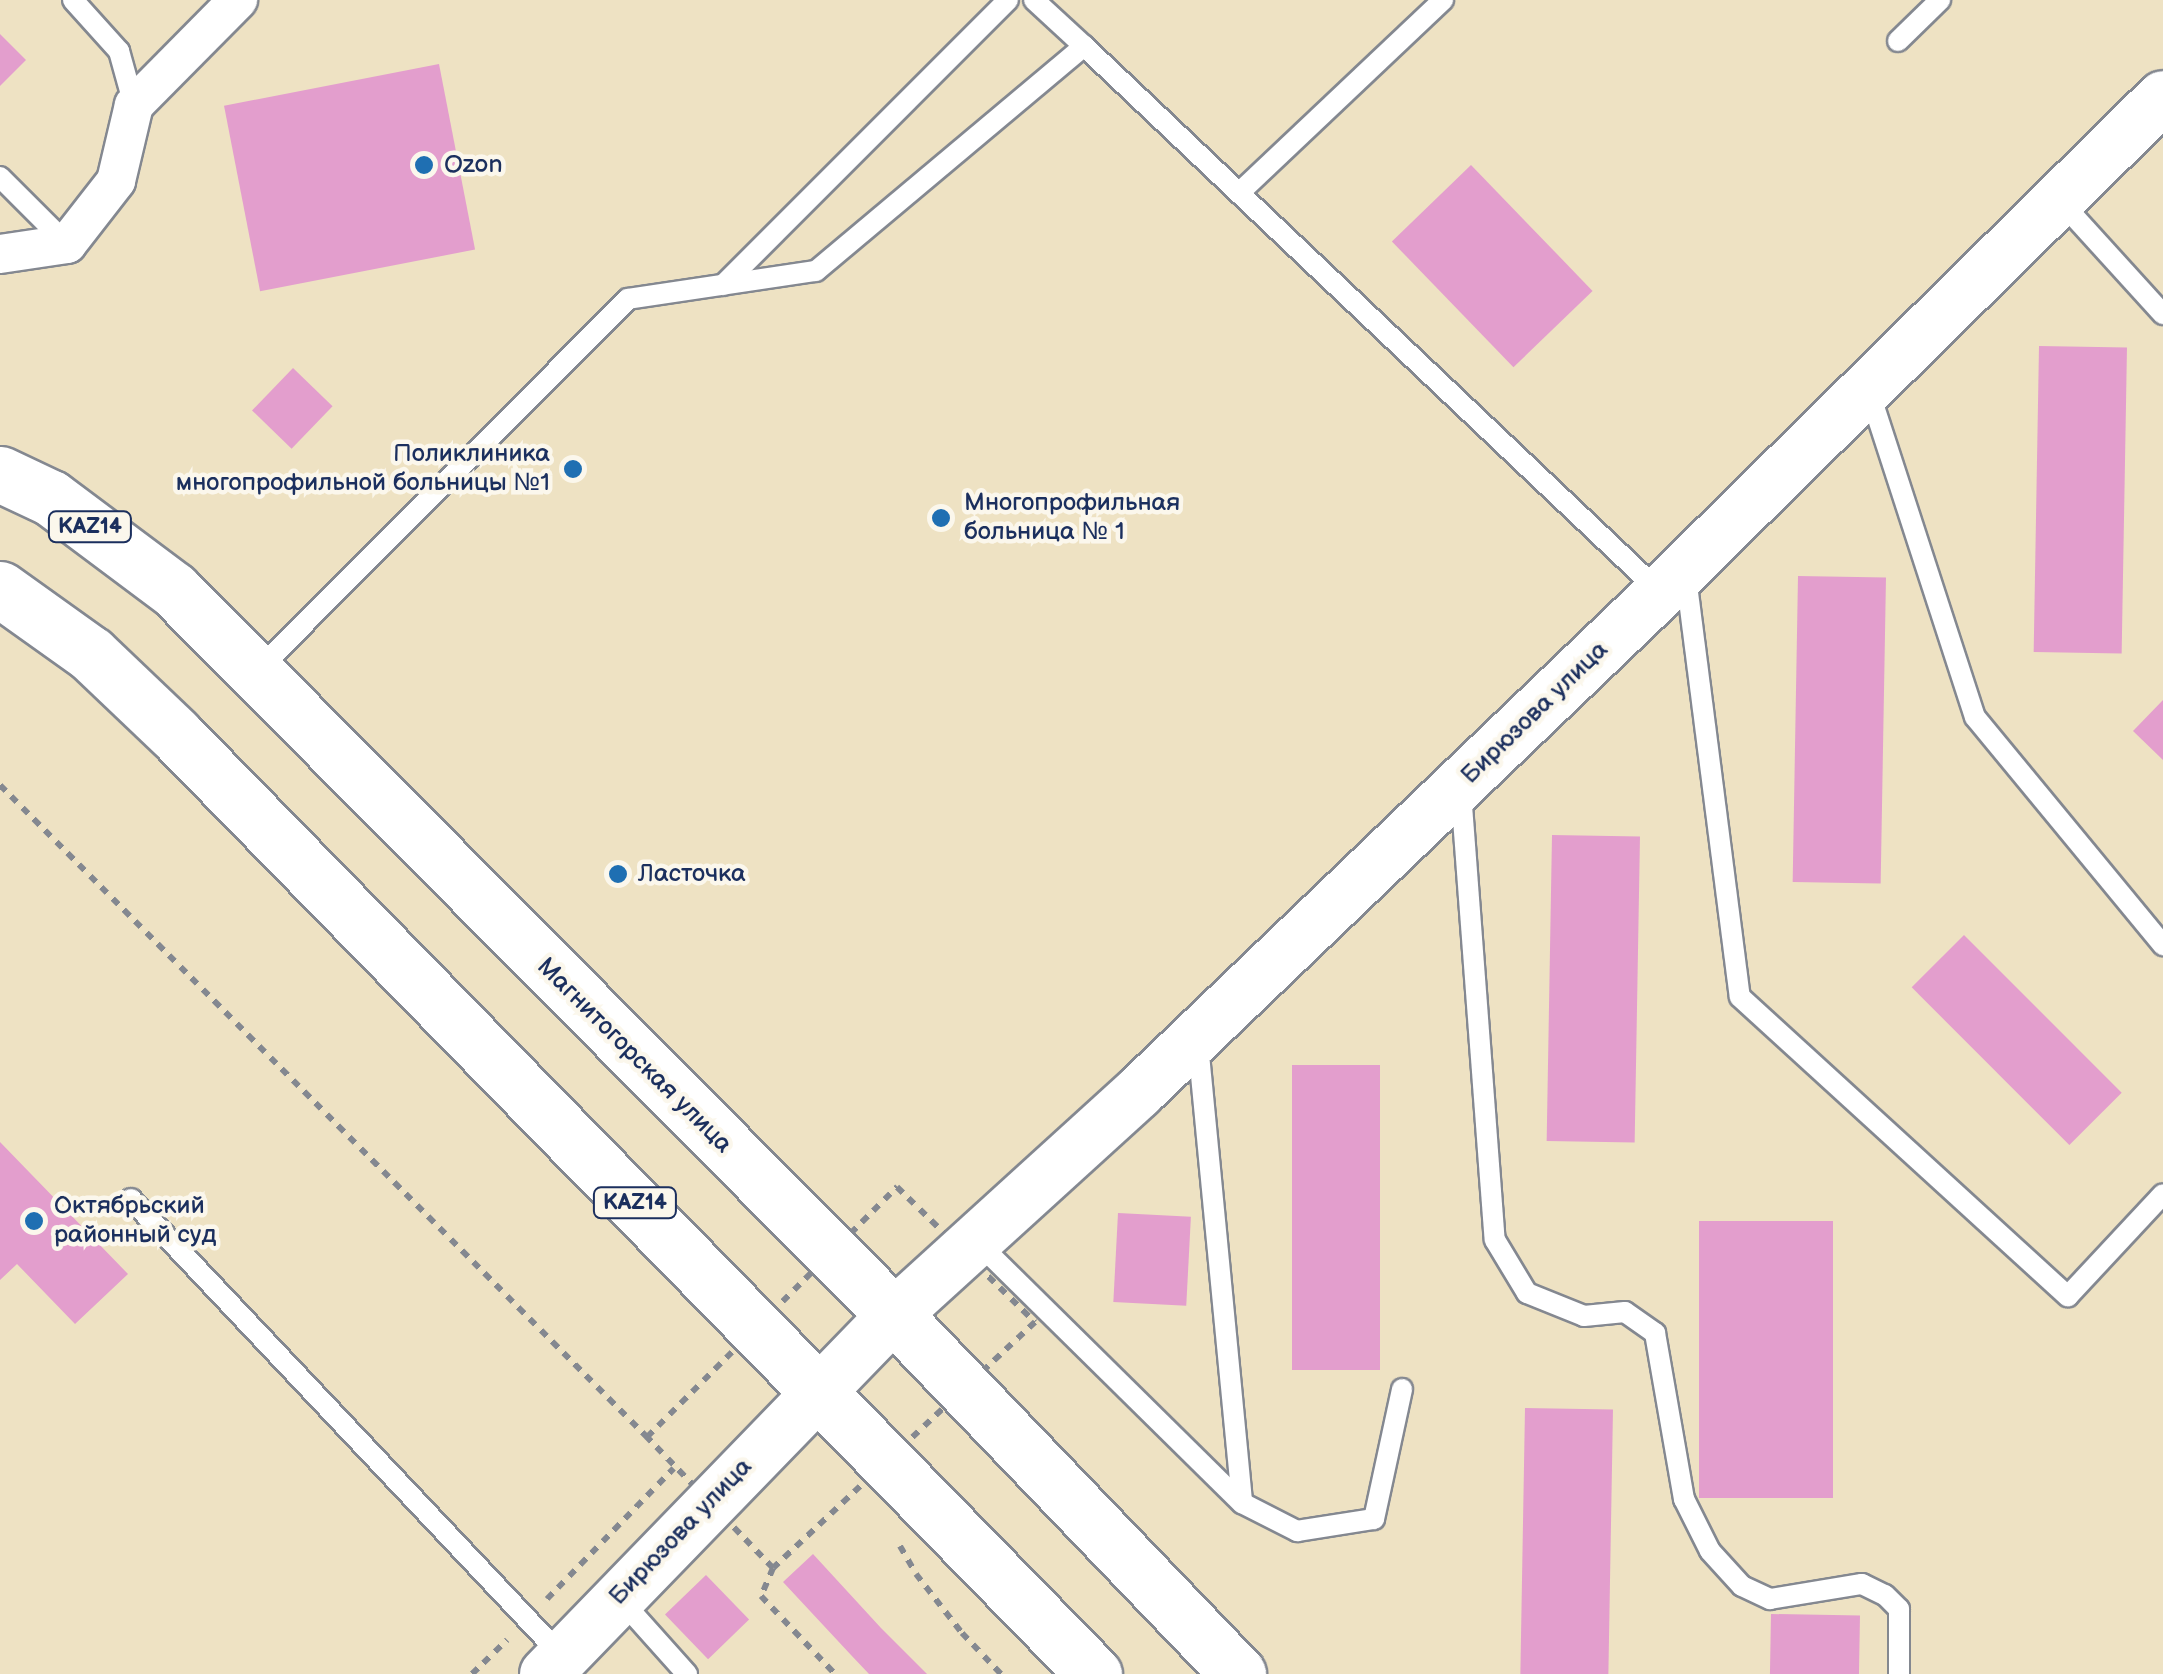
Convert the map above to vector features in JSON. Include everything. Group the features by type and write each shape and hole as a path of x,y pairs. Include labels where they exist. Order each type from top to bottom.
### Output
{"main road":[{"name":"Магнитогорская улица","path":"0,474 51,498 174,590 894,1315 1238,1674"},
{"name":"KAZ14","path":"0,589 91,654 174,734 1094,1674"}],"street":[{"path":"0,254 67,244 116,181 134,105 238,0"},
{"name":"Бирюзова улица","path":"554,1665 894,1315 1197,1036 1673,581 2163,97"}],"lane":[{"path":"73,0 119,51 134,105"},
{"path":"723,285 1008,0"},
{"path":"1034,0 1239,193 1673,581 1740,997 2068,1296 2163,1194"},
{"path":"1239,193 1443,0"},
{"path":"1898,41 1940,0"},
{"path":"255,674 628,300 816,271 1084,46"},
{"path":"0,177 67,244"},
{"path":"2058,200 2163,314"},
{"path":"1868,388 1975,717 2163,945"},
{"path":"1460,784 1495,1240 1527,1293 1584,1316 1625,1312 1655,1333 1684,1499 1710,1551 1742,1586 1770,1599 1862,1584 1885,1595 1898,1609 1899,1674"},
{"path":"1197,1036 1242,1504"},
{"path":"131,1199 528,1619 554,1665"},
{"path":"975,1240 1242,1504 1297,1531 1374,1519 1402,1389"},
{"path":"619,1598 687,1674"}],"path":[{"path":"0,785 647,1437"},
{"path":"472,1674 675,1467"},
{"path":"854,1492 864,1504"},
{"path":"896,1537 927,1589 1001,1674"},
{"path":"773,1568 761,1596 834,1674"}],"building":[{"path":"0,34 26,60 0,86"},
{"path":"439,64 475,250 260,291 224,106"},
{"path":"1471,165 1593,291 1513,367 1392,241"},
{"path":"2039,346 2127,348 2122,653 2034,652"},
{"path":"293,368 333,406 292,449 252,410"},
{"path":"1798,576 1886,578 1881,883 1793,882"},
{"path":"2163,700 2163,760 2133,731"},
{"path":"1552,835 1640,837 1635,1142 1547,1141"},
{"path":"1964,935 2122,1093 2069,1145 1912,987"},
{"path":"1292,1065 1380,1065 1380,1370 1292,1370"},
{"path":"0,1142 128,1274 75,1324 17,1264 0,1280"},
{"path":"1118,1213 1191,1217 1186,1306 1113,1302"},
{"path":"1699,1221 1833,1221 1833,1498 1699,1498"},
{"path":"1525,1408 1613,1410 1608,1674 1520,1674"},
{"path":"813,1554 927,1674 869,1674 783,1582"},
{"path":"706,1575 749,1620 708,1659 665,1615"},
{"path":"1771,1614 1860,1616 1859,1674 1770,1674"}],"place":[{"name":"Ozon","path":"424,165"},
{"name":"Поликлиника многопрофильной больницы №1","path":"573,469"},
{"name":"Многопрофильная больница № 1","path":"941,518"},
{"name":"Ласточка","path":"618,874"},
{"name":"Октябрьский районный суд","path":"34,1221"}]}
